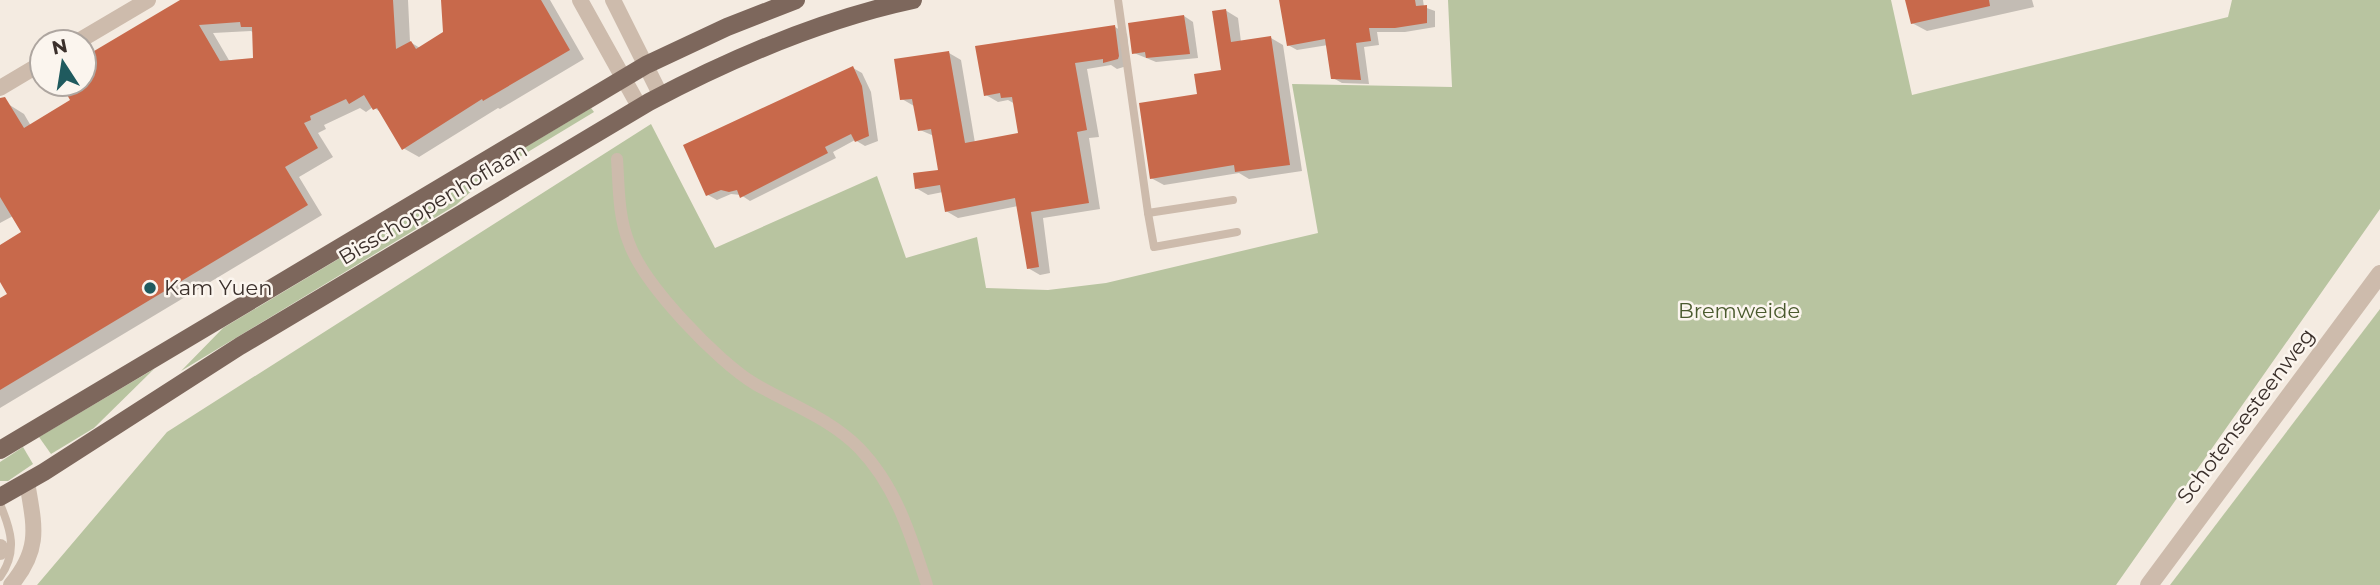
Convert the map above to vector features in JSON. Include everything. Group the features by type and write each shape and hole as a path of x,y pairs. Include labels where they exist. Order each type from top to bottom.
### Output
{"main road":[{"name":"Bisschoppenhoflaan","path":"0,450 646,65 727,27 796,0"},
{"name":"Bisschoppenhoflaan","path":"0,497 240,346 661,96 730,62 790,37 864,12 913,0"}],"street":[{"path":"98,30 148,0"},
{"path":"580,0 640,108"},
{"path":"613,0 661,96"},
{"path":"0,88 28,71"},
{"path":"617,159 622,220 629,244 647,274 708,348 725,363 752,383 821,418 860,449 897,502 927,585"},
{"name":"Schotensesteenweg","path":"2149,585 2380,274"},
{"path":"11,585 27,560 36,532 27,482"},
{"path":"0,547 0,552"}],"lane":[{"path":"1118,0 1154,247 1237,232"},
{"path":"1148,213 1233,200"},
{"path":"0,504 12,538 12,552 0,577"}],"green space":[{"name":"Bremweide","path":"1448,0 1891,0 1912,95 2228,17 2232,0 2380,0 2380,209 2116,585 37,585 167,432 651,124 715,248 877,176 906,258 977,237 986,288 1048,290 1106,283 1318,233 1292,84 1452,87"},
{"path":"591,108 594,112 488,176 456,205 181,371 223,328"},
{"path":"2380,309 2380,585 2170,585"},
{"path":"154,369 94,428 51,454 39,437"},
{"path":"23,447 33,464 8,481 0,481 0,462"}],"building":[{"path":"180,0 393,0 396,49 411,41 416,49 443,32 441,0 541,0 570,50 483,101 482,99 402,150 377,108 373,110 364,95 349,104 346,99 310,116 311,120 304,123 318,148 285,167 308,205 0,390 0,298 7,294 0,282 0,245 21,232 0,197 0,98 5,97 24,128 70,100 69,98 98,98 98,49","holes":["240,22 241,27 252,27 253,58 220,61 199,25"]},
{"path":"1279,0 1415,0 1416,6 1427,5 1427,23 1395,28 1369,28 1371,41 1356,43 1361,80 1331,79 1325,39 1287,46"},
{"path":"1905,0 1989,0 1990,6 1911,24"},
{"path":"1226,9 1231,42 1271,36 1290,165 1235,172 1234,165 1150,179 1139,103 1197,94 1194,74 1221,70 1212,11"},
{"path":"1184,15 1190,54 1146,58 1145,52 1132,54 1128,23"},
{"path":"1115,25 1118,59 1103,63 1103,59 1075,63 1087,130 1077,132 1089,203 1031,212 1039,267 1027,269 1015,198 945,212 940,185 915,189 913,173 938,170 931,129 918,131 912,99 900,100 894,59 949,51 965,143 1018,133 1012,97 1001,98 1000,93 984,96 975,46"},
{"path":"853,66 862,86 869,136 855,142 851,134 825,147 828,153 740,198 737,190 721,190 706,196 683,145"}],"place":[{"name":"Kam Yuen","path":"150,288"}]}
